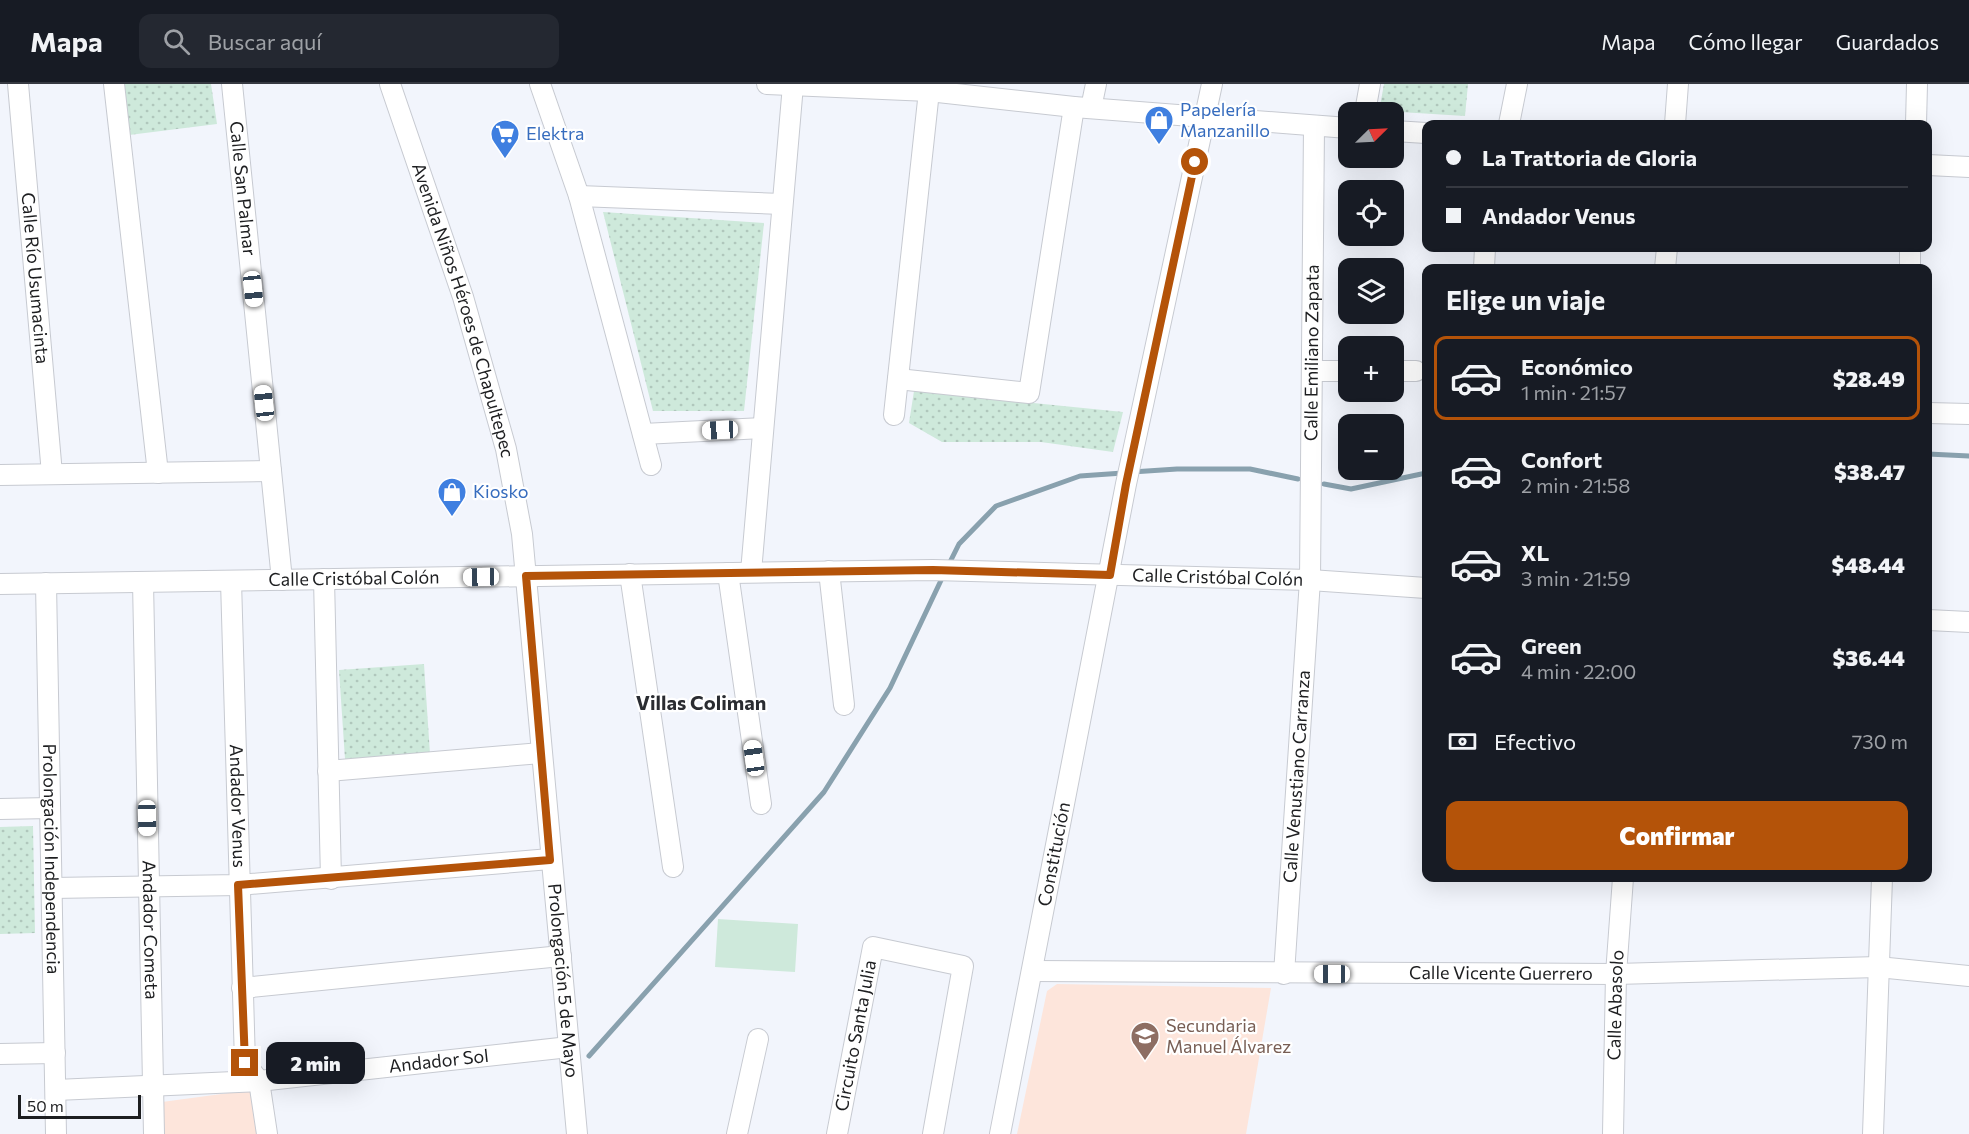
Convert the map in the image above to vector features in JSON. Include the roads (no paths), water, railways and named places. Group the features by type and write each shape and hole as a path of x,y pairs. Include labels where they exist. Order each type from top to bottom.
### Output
{"street":[{"name":"Calle Río Usumacinta","path":"18,84 52,474"},
{"path":"114,84 158,472"},
{"name":"Calle San Palmar","path":"232,84 282,580"},
{"name":"Avenida Niños Héroes de Chapultepec","path":"390,84 463,297 506,449 522,534 526,576"},
{"path":"540,84 579,196 651,465"},
{"path":"767,84 981,91 1083,108 1205,115 1338,127"},
{"path":"898,379 1029,393 1083,108 1096,84"},
{"name":"Constitución","path":"1000,1134 1126,484 1212,84"},
{"path":"1367,102 1370,84"},
{"path":"1510,120 1517,84"},
{"path":"1675,120 1678,84"},
{"path":"1916,120 1917,84"},
{"path":"751,573 793,85"},
{"path":"894,415 929,91"},
{"name":"Calle Emiliano Zapata","path":"1310,580 1314,126"},
{"path":"1404,132 1422,133"},
{"path":"1932,165 1969,167"},
{"path":"579,196 782,204"},
{"path":"1312,371 1338,371"},
{"path":"1404,371 1416,371"},
{"path":"1932,413 1969,414"},
{"path":"643,434 763,429"},
{"path":"0,474 271,471"},
{"name":"Calle Cristóbal Colón","path":"0,584 958,570 1310,580 1422,588"},
{"path":"829,571 844,705"},
{"path":"728,573 761,804"},
{"path":"630,574 674,867"},
{"name":"Prolongación 5 de Mayo","path":"526,576 550,860 578,1134"},
{"path":"324,579 331,879"},
{"name":"Andador Venus","path":"231,580 238,885 245,1063 259,1081 267,1134"},
{"name":"Calle Venustiano Carranza","path":"1284,974 1310,580"},
{"name":"Andador Cometa","path":"143,582 154,1134"},
{"name":"Prolongación Independencia","path":"46,583 56,1134"},
{"path":"1932,620 1969,622"},
{"path":"328,771 541,753"},
{"path":"0,809 50,808"},
{"path":"52,888 238,885 550,860"},
{"name":"Calle Abasolo","path":"1613,1134 1616,974 1623,882"},
{"path":"1876,1132 1878,967 1882,882"},
{"name":"Circuito Santa Julia","path":"837,1134 873,947 963,966 933,1134"},
{"path":"242,988 561,956"},
{"name":"Calle Vicente Guerrero","path":"1033,971 1616,974 1878,967 1969,976"},
{"path":"737,1134 758,1039"},
{"name":"Andador Sol","path":"56,1090 259,1081 569,1047"},
{"path":"0,1054 55,1053"}],"waterway":[{"path":"1932,454 1969,456"},
{"path":"1132,472 1177,469 1250,469 1298,479"},
{"path":"948,566 959,544 996,506 1080,476 1123,473"},
{"path":"1324,484 1351,489 1422,474"},
{"path":"589,1056 824,792 890,688 944,574"}],"place":[{"name":"Papelería Manzanillo","path":"1159,146"},
{"name":"Elektra","path":"505,160"},
{"name":"Kiosko","path":"452,518"},
{"name":"Secundaria Manuel Álvarez","path":"1145,1062"}],"district":[{"name":"Villas Coliman","path":"701,703"}]}
